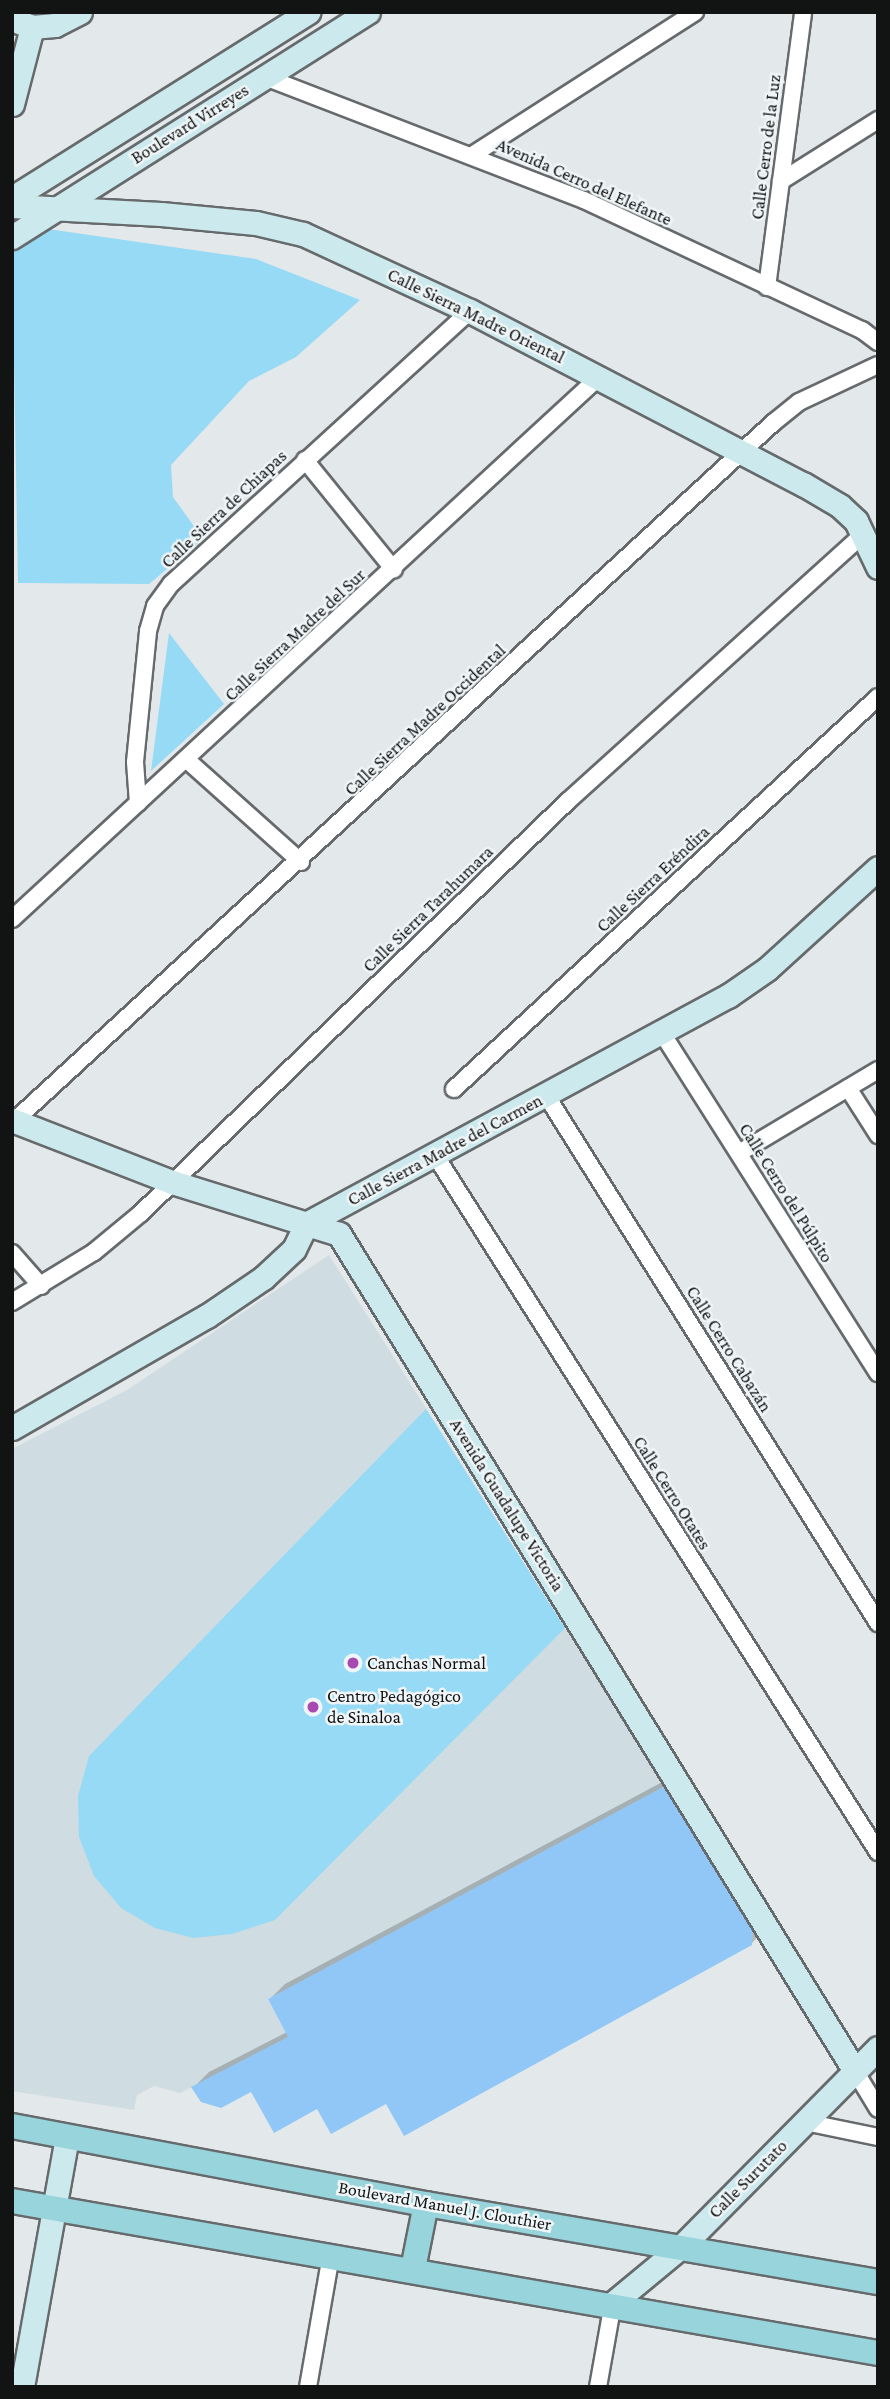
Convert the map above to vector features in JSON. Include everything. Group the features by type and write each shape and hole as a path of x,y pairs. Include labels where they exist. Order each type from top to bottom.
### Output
{"main road":[{"name":"Boulevard Manuel J. Clouthier","path":"12,2126 426,2204 683,2245 878,2282"},
{"path":"12,2201 613,2303 878,2353"},
{"path":"413,2270 426,2204"}],"street":[{"path":"12,104 22,23 55,25 79,12"},
{"name":"Boulevard Virreyes","path":"12,198 309,12"},
{"name":"Boulevard Virreyes","path":"12,237 368,12"},
{"path":"474,154 695,12"},
{"name":"Calle Cerro de la Luz","path":"767,287 803,12"},
{"name":"Avenida Cerro del Elefante","path":"265,77 474,154 584,200 862,330 878,342"},
{"path":"781,181 878,120"},
{"name":"Calle Sierra Madre Oriental","path":"12,206 243,222 303,234 470,311 600,376 840,506 863,534 878,567"},
{"name":"Calle Sierra de Chiapas","path":"138,803 135,762 148,631 155,606 171,584 470,311"},
{"name":"Calle Sierra Madre Occidental","path":"13,1121 300,862 799,402 878,365"},
{"name":"Calle Sierra Madre del Sur","path":"12,919 394,570 600,376"},
{"path":"304,460 394,570"},
{"name":"Calle Sierra Tarahumara","path":"12,1302 94,1252 172,1182 568,800 863,534"},
{"name":"Calle Sierra Eréndira","path":"454,1089 878,697"},
{"path":"187,760 300,862"},
{"name":"Calle Sierra Madre del Carmen","path":"306,1224 662,1033 767,969 878,868"},
{"name":"Calle Cerro del Púlpito","path":"662,1033 878,1373"},
{"path":"739,1153 878,1070"},
{"path":"848,1088 878,1135"},
{"name":"Calle Cerro Cabazán","path":"546,1096 878,1623"},
{"name":"Avenida Guadalupe Victoria","path":"13,1121 172,1182 338,1234 855,2071"},
{"name":"Calle Cerro Otates","path":"435,1155 878,1852"},
{"path":"12,1428 108,1376 241,1293 294,1249 306,1224"},
{"path":"12,1253 41,1286"},
{"name":"Calle Surutato","path":"613,2303 683,2245 878,2048"},
{"path":"855,2071 878,2109"},
{"path":"805,2122 878,2137"},
{"path":"22,2387 67,2137"},
{"path":"308,2387 331,2255"},
{"path":"598,2387 613,2303"}],"shaded area":[{"path":"48,229 256,259 360,300 296,357 249,381 171,465 173,497 203,539 149,584 18,583 12,252"},
{"path":"169,633 224,704 151,771"},
{"name":"Centro Pedagógico de Sinaloa","path":"329,1255 665,1786 268,1999 288,2037 180,2093 154,2086 137,2095 134,2110 12,2091 12,1449 127,1390"},
{"name":"Canchas Normal","path":"426,1409 565,1628 275,1920 232,1934 193,1938 155,1928 121,1908 94,1876 79,1837 78,1796 89,1756"}],"building":[{"path":"665,1786 753,1922 752,1945 404,2136 386,2104 331,2134 317,2109 274,2133 251,2092 221,2108 201,2102 191,2087 288,2037 268,1999"}],"place":[{"name":"Canchas Normal","path":"353,1663"},
{"name":"Centro Pedagógico de Sinaloa","path":"313,1707"}]}
